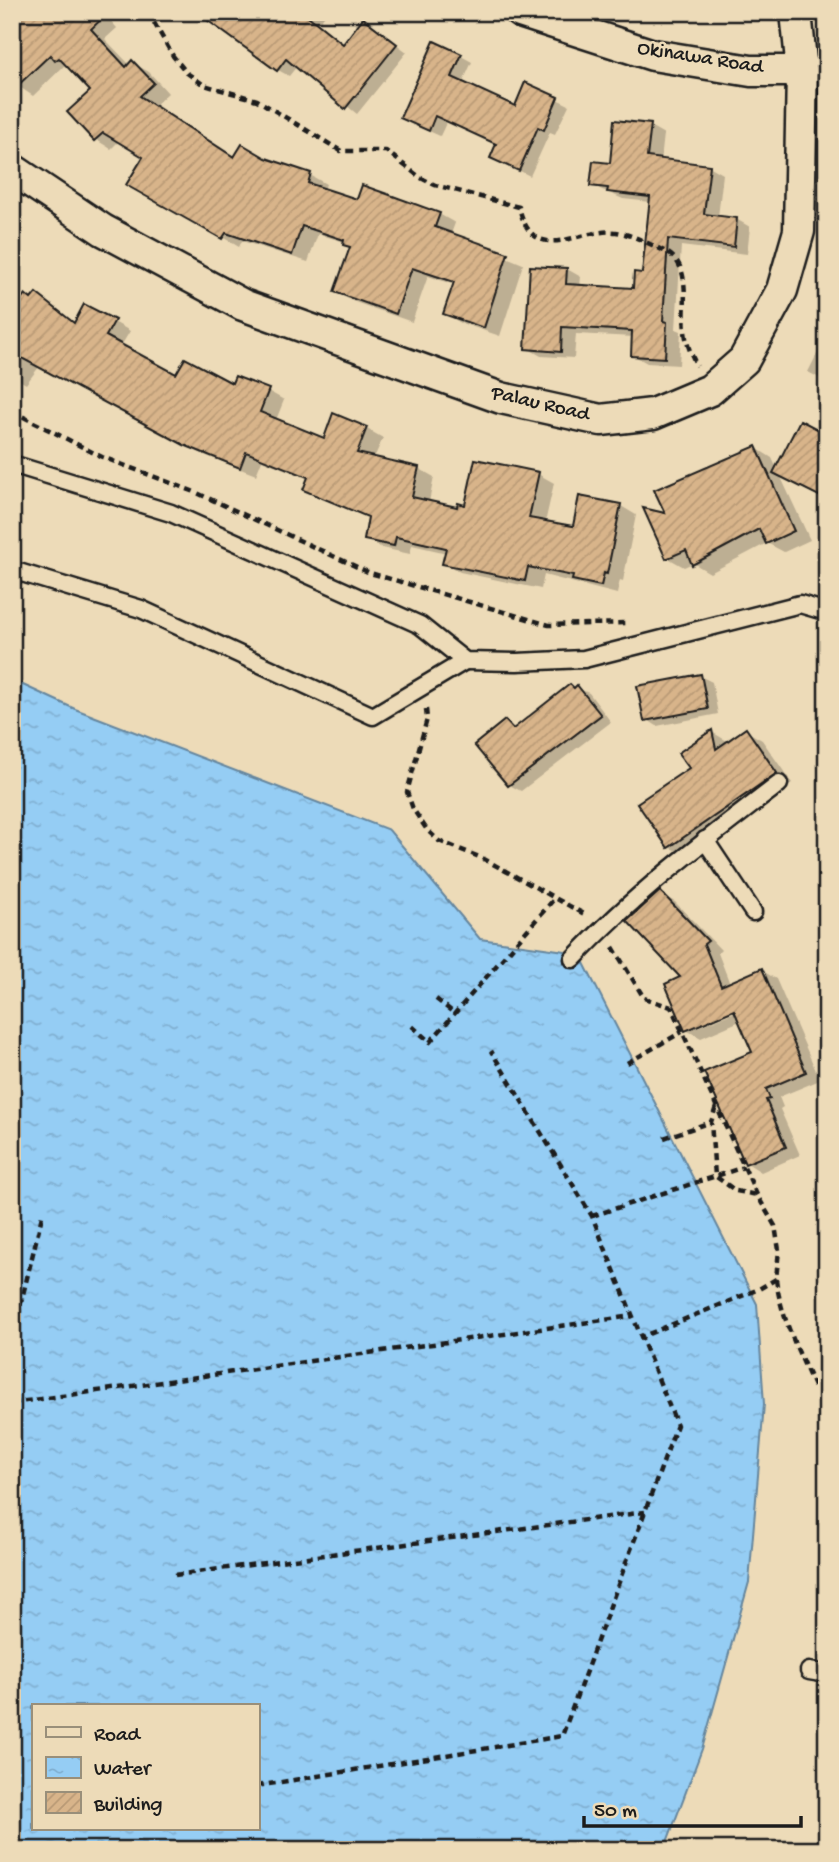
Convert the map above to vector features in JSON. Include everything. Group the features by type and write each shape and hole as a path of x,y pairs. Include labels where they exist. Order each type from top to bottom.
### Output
{"street":[{"name":"Okinawa Road","path":"520,12 653,55 751,71 802,71"},
{"name":"Palau Road","path":"12,169 103,230 243,305 501,398 601,420 653,414 710,390 744,360 782,290 799,231 802,71 796,12"}],"lane":[{"path":"12,464 171,513 420,625 465,661"},
{"path":"12,570 141,609 373,716 465,661 584,659 800,604 827,612"},
{"path":"573,959 614,916 705,840 779,784"},
{"path":"705,840 753,912"},
{"path":"809,1671 827,1674"}],"path":[{"path":"148,12 187,73 219,91 268,105 330,146 351,152 386,151 421,178 435,185 519,207 528,229 546,240 561,242 618,232 668,254 678,262 683,275 685,332 699,369"},
{"path":"12,411 102,457 195,492 370,573 549,625 640,623"},
{"path":"412,1026 430,1042 555,898"},
{"path":"436,999 454,1013"},
{"path":"627,1063 682,1032"},
{"path":"259,1786 562,1736 677,1425 592,1216 491,1051"},
{"path":"715,1176 711,1122 716,1107"},
{"path":"664,1138 711,1122"},
{"path":"592,1216 744,1167"},
{"path":"715,1176 736,1191 757,1195"},
{"path":"12,1340 42,1216"},
{"path":"775,1226 779,1250 775,1279 779,1306 816,1391 827,1396"},
{"path":"641,1337 759,1289 775,1279"},
{"path":"12,1403 632,1316"},
{"path":"175,1576 645,1512"}],"water":[{"path":"12,680 75,709 389,830 480,939 565,951 580,966 584,963 757,1304 764,1404 749,1582 702,1749 664,1850 12,1850"}],"building":[{"path":"12,12 109,12 91,29 126,67 132,60 154,83 140,96 234,157 242,144 266,158 311,173 308,183 357,199 362,185 440,213 435,227 508,253 484,328 443,314 454,282 412,268 396,314 334,292 350,247 343,245 344,240 302,226 292,255 226,233 222,239 126,185 143,157 103,133 94,141 67,112 90,91 59,58 55,61 50,55 12,91"},
{"path":"196,12 303,12 343,44 363,18 397,44 345,109 286,59 277,71"},
{"path":"434,41 462,54 452,77 515,106 525,82 558,97 544,130 538,127 519,171 490,158 496,144 435,116 429,131 400,118"},
{"path":"614,120 651,124 647,157 710,165 704,214 737,218 734,247 668,239 663,321 667,322 665,358 631,356 632,331 562,327 561,352 525,349 530,266 567,268 566,284 633,288 634,272 642,273 650,197 607,192 608,188 590,186 593,161 610,163"},
{"path":"36,293 74,323 84,304 115,320 106,336 176,374 185,358 232,383 235,376 269,389 260,412 324,438 333,413 367,427 357,453 419,467 412,497 457,507 458,503 465,505 475,459 539,472 529,518 573,526 579,496 621,504 607,574 604,573 601,586 572,580 573,576 528,567 525,581 442,564 446,548 396,537 394,546 364,540 368,517 303,490 308,477 246,452 240,468 184,445 12,353 12,311 25,294 31,299"},
{"path":"800,420 827,434 827,500 773,473"},
{"path":"756,446 794,531 766,544 759,529 692,565 686,550 666,559 643,508 665,513 654,490"},
{"path":"701,674 708,709 644,721 637,686"},
{"path":"570,684 574,688 577,685 601,715 508,786 474,745 505,720 513,729"},
{"path":"746,728 777,773 668,848 637,803 689,768 678,753 712,730 716,749"},
{"path":"660,891 708,941 704,944 721,986 762,968 806,1072 766,1089 770,1099 766,1100 786,1147 745,1164 704,1072 752,1052 734,1010 685,1031 665,984 680,977 627,921"}]}
